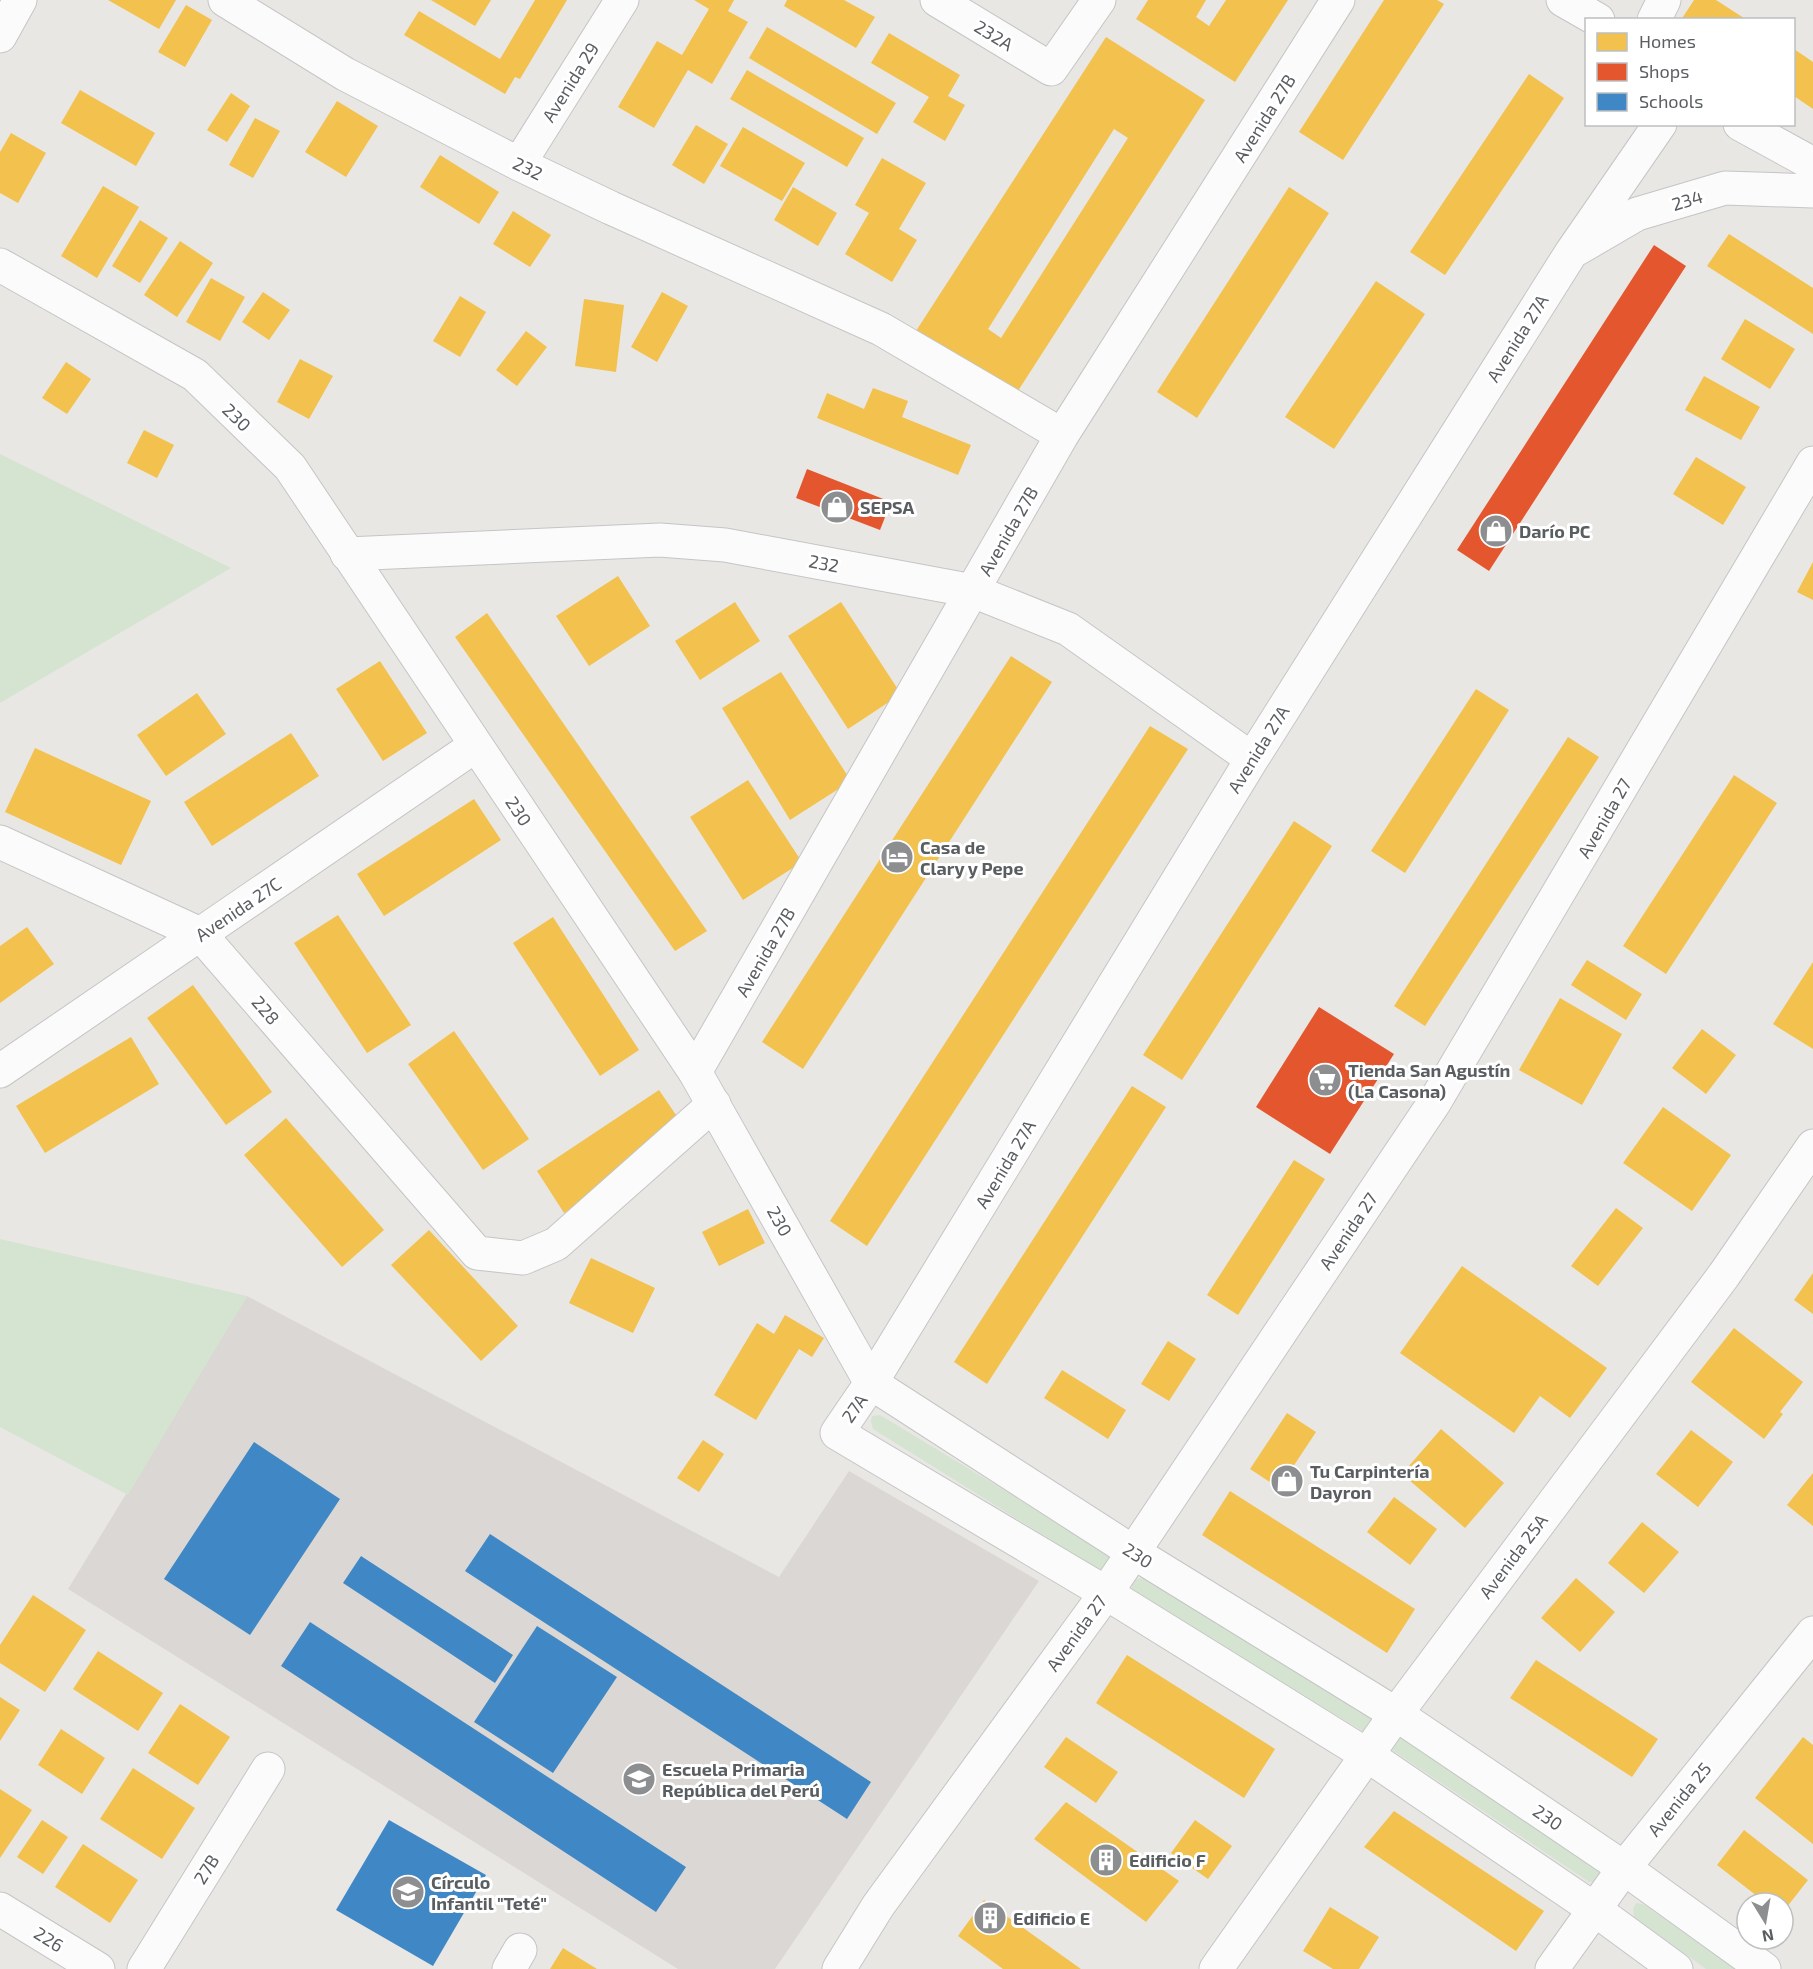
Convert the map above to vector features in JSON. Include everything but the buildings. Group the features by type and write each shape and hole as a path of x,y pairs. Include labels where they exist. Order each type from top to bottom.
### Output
{"street":[{"path":"0,36 20,0"},
{"name":"232","path":"225,0 345,74 519,164 610,208 881,329 1062,435"},
{"name":"Avenida 29","path":"519,164 622,0"},
{"name":"232A","path":"937,0 1051,69 1099,0"},
{"name":"Avenida 27B","path":"695,1072 1062,435 1338,0"},
{"path":"1563,0 1594,18"},
{"path":"1655,18 1664,0"},
{"name":"Avenida 27A","path":"871,1383 1252,759 1571,253 1659,126"},
{"path":"1744,126 1813,164"},
{"name":"234","path":"1571,253 1637,214 1725,188 1813,191"},
{"name":"230","path":"0,265 195,375 290,467 695,1072 871,1383 1133,1552 1396,1714 1624,1868 1764,1969"},
{"name":"Avenida 27","path":"839,1969 878,1906 1106,1593 1434,1103 1813,463"},
{"name":"232","path":"347,554 660,540 725,545 973,591 1068,629 1252,759"},
{"name":"Avenida 27C","path":"0,1071 475,746"},
{"name":"228","path":"0,842 200,934 477,1253 523,1258 556,1244 714,1104"},
{"name":"Avenida 25A","path":"1216,1969 1396,1714 1717,1284 1813,1146"},
{"name":"27A","path":"871,1383 837,1432 1106,1593"},
{"path":"1106,1593 1367,1755 1594,1909 1676,1969"},
{"name":"Avenida 25","path":"1552,1969 1624,1868 1813,1633"},
{"name":"27B","path":"144,1969 267,1769"},
{"name":"226","path":"0,1908 98,1969"}],"shaded area":[{"name":"Escuela Primaria República del Perú","path":"247,1296 779,1577 849,1471 1039,1581 775,1969 678,1969 68,1589"}],"green space":[{"path":"0,454 231,568 0,703"},
{"path":"0,1239 247,1296 128,1495 0,1427"},
{"path":"880,1415 1110,1554 1111,1561 1107,1567 1099,1570 873,1429 872,1416"},
{"path":"1144,1578 1371,1719 1372,1724 1363,1731 1133,1593 1131,1585 1134,1579"},
{"path":"1398,1736 1602,1868 1603,1877 1589,1882 1392,1750 1390,1742"},
{"path":"1636,1903 1643,1904 1735,1969 1706,1969 1634,1917 1633,1909"}],"place":[{"name":"SEPSA","path":"837,507"},
{"name":"Darío PC","path":"1496,531"},
{"name":"Casa de Clary y Pepe","path":"897,857"},
{"name":"Tienda San Agustín (La Casona)","path":"1325,1080"},
{"name":"Tu Carpintería Dayron","path":"1287,1481"},
{"name":"Escuela Primaria República del Perú","path":"639,1779"},
{"name":"Edificio F","path":"1106,1860"},
{"name":"Círculo Infantil \"Teté\"","path":"408,1892"},
{"name":"Edificio E","path":"990,1918"}]}
